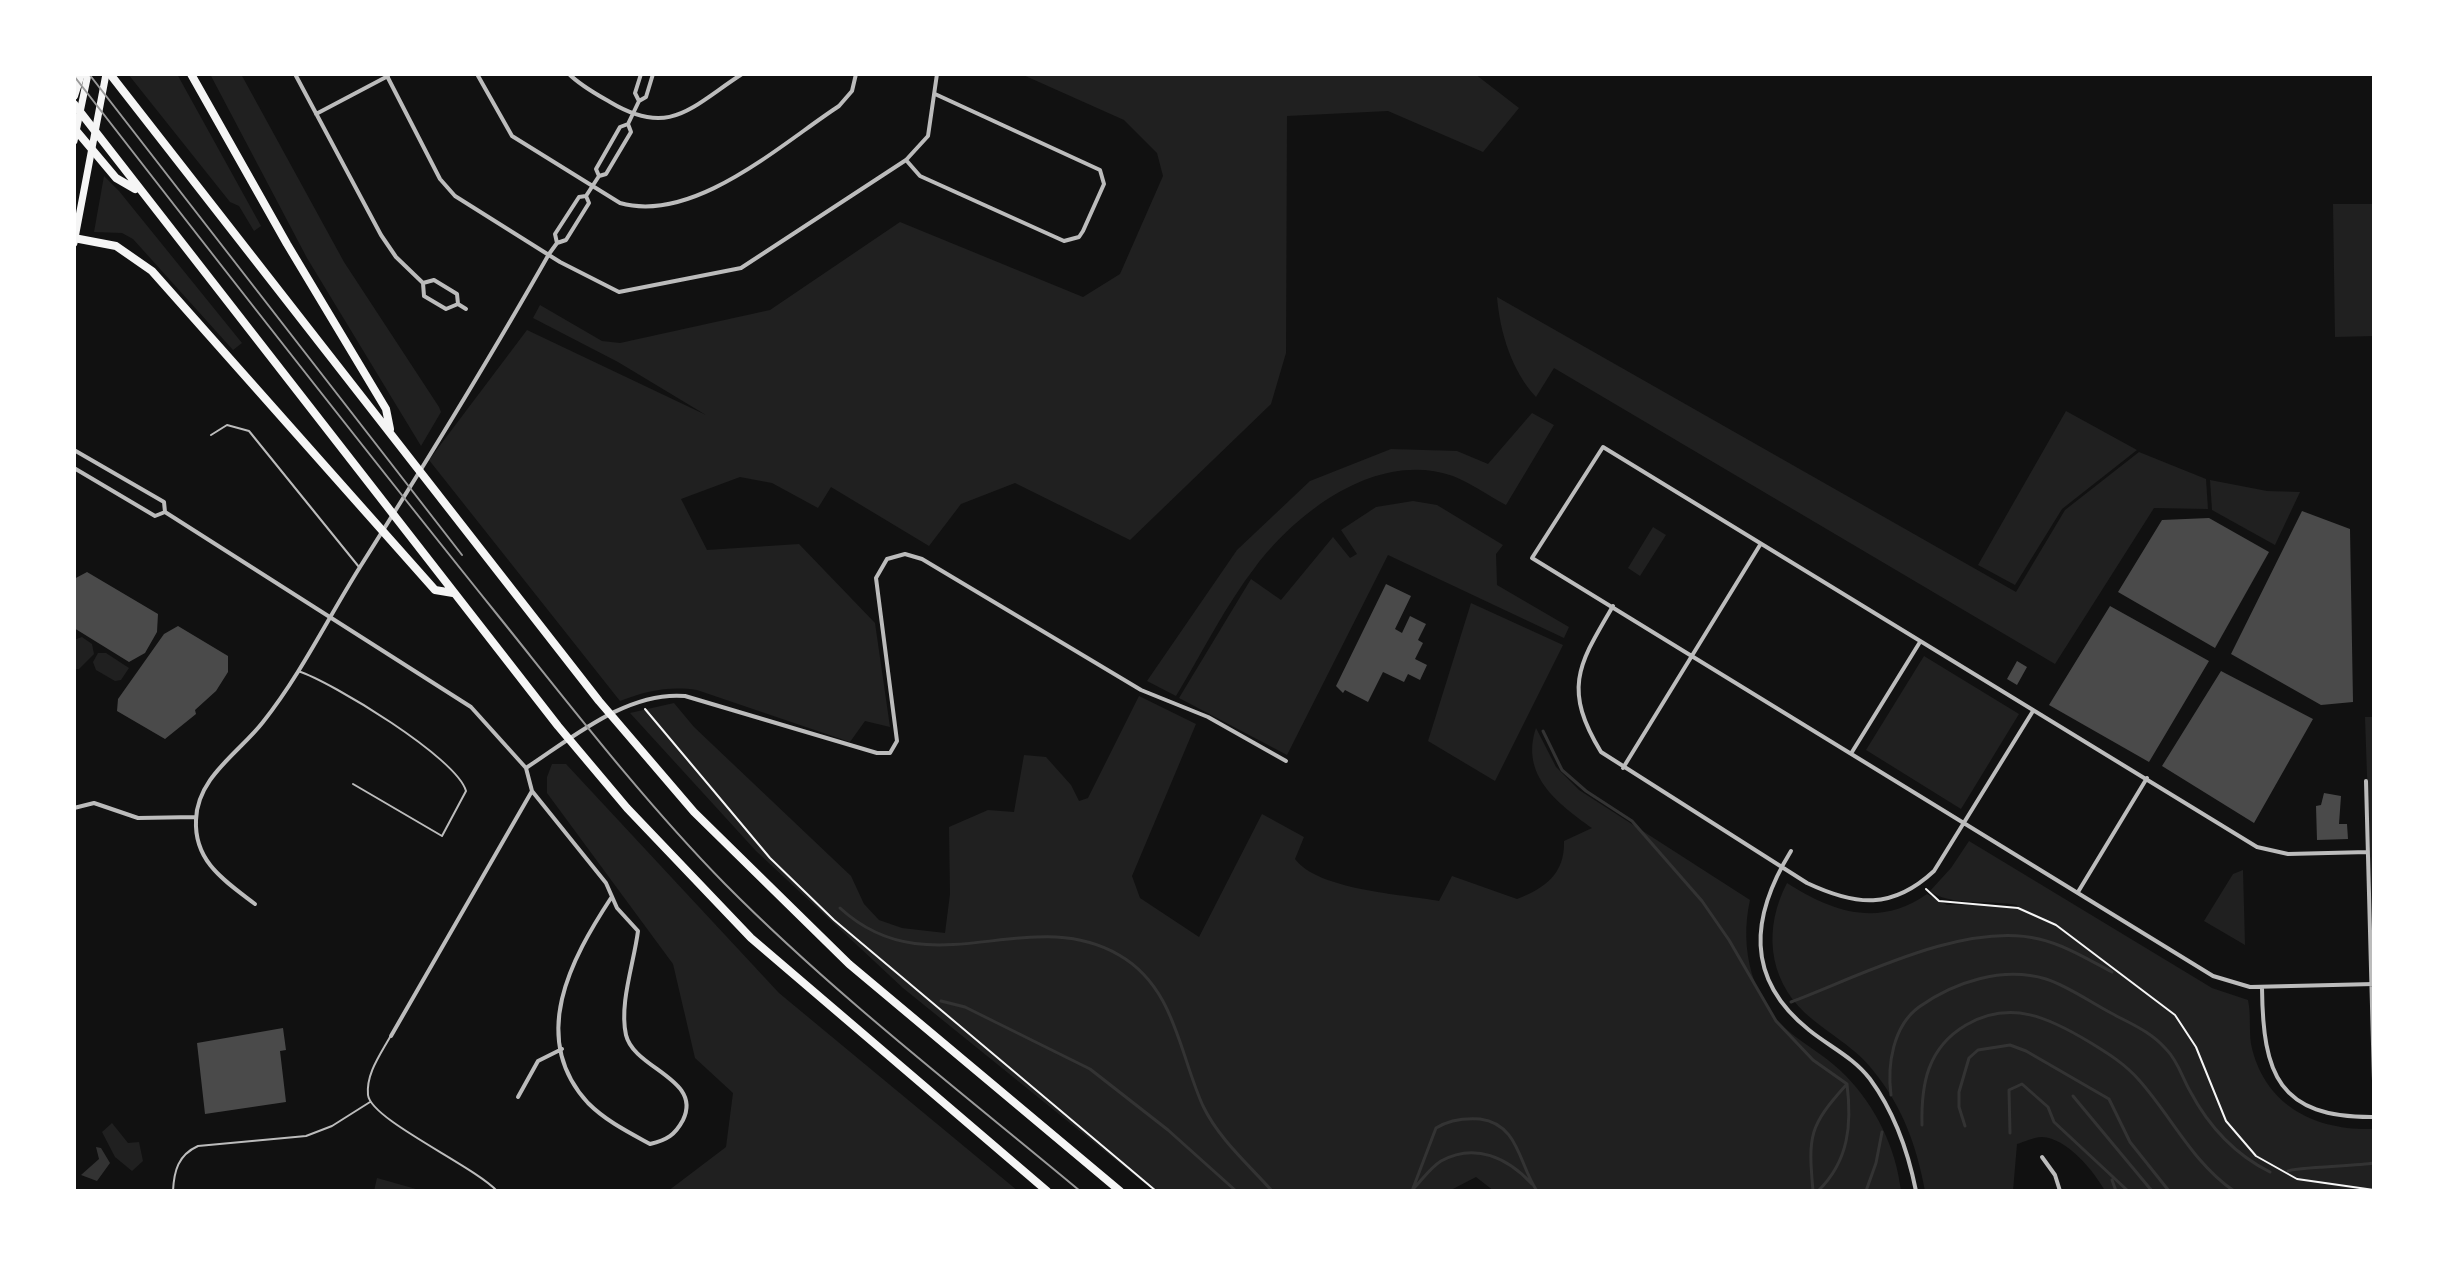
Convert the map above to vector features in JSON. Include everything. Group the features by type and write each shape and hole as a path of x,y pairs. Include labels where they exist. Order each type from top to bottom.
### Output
{"highway":[{"path":"74,96 81,74"},
{"path":"108,74 599,701 694,812 816,935 1120,1191"},
{"path":"191,74 264,206 386,409 391,434"},
{"path":"74,104 558,726 660,844 751,938 1047,1191"},
{"path":"74,128 116,178 138,190"},
{"path":"75,240 116,246 140,261 227,352 435,590 454,593"}],"main road":[{"path":"74,141 88,74"},
{"path":"75,240 108,74"}],"street":[{"path":"295,74 381,235 396,257 423,283 424,296 449,310 458,304"},
{"path":"477,74 512,136 620,203 639,206 706,193 839,106 852,91 856,74"},
{"path":"569,74 632,114 653,121 669,118 742,74"},
{"path":"639,101 635,93 641,74"},
{"path":"557,243 555,234 579,197 586,196 599,176 606,174 631,132 628,124 639,101 646,97 653,74"},
{"path":"316,114 387,75 446,188 549,254 619,292 741,268 906,160 928,136 937,74"},
{"path":"906,160 920,176 1064,241 1079,237 1104,184 1100,170 935,94"},
{"path":"599,176 596,169 620,127 628,124"},
{"path":"255,904 209,869 197,838 195,817 208,784 224,762 263,722 330,619 549,254 557,243 566,240 589,203 586,196"},
{"path":"423,283 434,280 454,291 458,304 466,309"},
{"path":"2368,852 2269,851 2239,837 1603,447 1532,558 2213,976 2238,986 2262,988 2373,984"},
{"path":"74,450 164,502 165,512"},
{"path":"74,468 155,516 165,512"},
{"path":"165,512 471,707 526,768 532,791 606,883 611,898 638,931 624,1023 627,1039 634,1052 685,1095 685,1115 677,1130 667,1140 650,1144 611,1122 588,1102 576,1086 562,1049 558,1019 563,983 611,898"},
{"path":"1623,768 1760,545"},
{"path":"526,768 589,728 639,702 667,695 685,696 877,753 890,753 897,741 876,578 887,559 905,554 927,562 1141,690 1208,717 1286,761"},
{"path":"1613,606 1582,659 1578,687 1583,717 1601,752 1782,866 1842,898 1865,902 1888,898 1921,883 1934,871 2033,711"},
{"path":"1852,752 1920,642"},
{"path":"2078,892 2147,778"},
{"path":"2366,781 2374,1081"},
{"path":"391,1036 532,791"},
{"path":"74,808 94,803 138,818 195,817"},
{"path":"1791,851 1763,909 1759,949 1767,976 1781,1003 1809,1030 1843,1051 1869,1078 1895,1118 1916,1191"},
{"path":"2262,988 2264,1044 2281,1083 2320,1113 2374,1117"},
{"path":"518,1097 538,1061 562,1049"},
{"path":"2042,1157 2055,1175 2060,1191"}],"lane":[{"path":"211,435 227,425 249,431 359,568"},
{"path":"297,670 426,745 456,774 466,791 442,836 353,784"},
{"path":"391,1036 372,1070 370,1102 391,1122 452,1157 497,1191"},
{"path":"173,1191 178,1163 183,1155 198,1146 306,1136 332,1126 370,1102"}],"path":[{"path":"639,702 732,816 823,910 914,991 1156,1191"},
{"path":"1927,891 1947,903 1984,902 2018,908 2056,925 2175,1015 2196,1047 2226,1121 2256,1156 2297,1179 2374,1190"}],"shaded area":[{"path":"128,74 177,74 261,226 254,231 239,206 230,202"},
{"path":"210,74 241,74 344,262 439,407 441,412 421,446 307,258"},
{"path":"1021,74 1475,74 1519,108 1483,152 1388,111 1287,116 1286,353 1271,404 1130,540 1015,483 961,504 929,546 831,487 818,508 772,483 740,477 681,499 707,550 799,544 875,623 890,727 865,721 850,742 697,690 658,690 620,701 429,460 527,330 706,415 618,362 533,318 540,305 602,341 620,343 770,310 900,222 1083,297 1120,274 1163,176 1157,153 1124,120"},
{"path":"104,176 242,343 233,350 133,239 122,233 94,232"},
{"path":"2333,204 2374,204 2374,336 2335,337"},
{"path":"1497,297 2016,592 2065,510 2139,452 2206,479 2208,509 2154,508 2055,664 1554,368 1536,397 1520,375 1509,351"},
{"path":"2066,411 2137,450 2062,509 2015,585 1978,565"},
{"path":"1532,413 1554,425 1506,505 1460,479 1425,470 1397,471 1369,478 1342,490 1294,525 1256,566 1224,613 1176,696 1147,681 1237,550 1310,481 1391,449 1457,451 1488,464"},
{"path":"2210,480 2267,491 2300,492 2275,545 2212,510"},
{"path":"1413,501 1437,505 1503,545 1496,554 1497,585 1569,627 1564,638 1388,555 1287,755 1179,698 1251,579 1281,600 1333,537 1350,558 1357,554 1341,530 1376,507"},
{"path":"1653,527 1666,535 1640,576 1628,568"},
{"path":"1471,603 1563,645 1495,781 1428,741"},
{"path":"82,637 92,644 94,654 79,669 74,669 74,640"},
{"path":"98,653 106,653 129,668 121,680 115,681 96,670 93,662"},
{"path":"1924,656 2019,714 1961,809 1866,750"},
{"path":"1139,696 1196,724 1132,876 1140,898 1199,937 1262,814 1304,837 1295,859 1306,869 1341,884 1439,901 1452,876 1517,899 1536,890 1557,871 1564,841 1592,828 1555,798 1537,774 1532,745 1536,728 1556,767 1579,790 1750,900 1746,937 1758,990 1778,1021 1840,1070 1867,1101 1895,1159 1901,1191 1494,1191 1476,1177 1449,1191 1154,1191 903,988 756,851 630,713 674,703 694,727 851,876 864,904 879,920 902,928 945,933 950,894 949,827 988,810 1014,812 1024,755 1046,757 1071,785 1079,801 1088,798"},
{"path":"2365,717 2374,717 2374,980"},
{"path":"552,764 566,764 779,993 1018,1191 668,1191 726,1147 733,1093 695,1058 673,964 547,793 547,777"},
{"path":"1969,841 2212,988 2248,1000 2251,1044 2258,1066 2280,1099 2313,1119 2332,1125 2374,1129 2374,1191 2105,1191 2087,1165 2070,1149 2042,1137 2017,1144 2013,1191 1925,1191 1913,1144 1885,1086 1859,1056 1805,1013 1783,984 1773,951 1775,917 1787,883 1821,902 1856,912 1891,911 1927,894 1947,905 1984,904 2018,909 2017,905 1948,899 1930,891 1951,868"},
{"path":"2243,870 2245,945 2204,921 2233,874"},
{"path":"112,1123 128,1143 139,1142 143,1161 132,1171 115,1157 102,1132"},
{"path":"96,1147 101,1148 110,1163 97,1181 81,1175 99,1159"},
{"path":"377,1178 423,1191 374,1191"}],"building":[{"path":"2302,511 2350,529 2353,702 2321,705 2231,654"},
{"path":"2209,518 2269,552 2215,648 2118,592 2162,520"},
{"path":"87,572 158,614 157,632 145,653 129,662 74,628 74,579"},
{"path":"1386,584 1411,596 1395,629 1402,633 1410,616 1426,624 1418,640 1423,643 1415,659 1427,665 1420,680 1408,674 1404,682 1383,672 1368,702 1345,690 1343,693 1336,686"},
{"path":"2110,606 2209,661 2149,762 2049,705"},
{"path":"178,626 228,656 228,672 216,691 195,710 196,714 165,739 117,711 118,699 164,634"},
{"path":"2017,661 2027,667 2017,685 2007,679"},
{"path":"2221,671 2313,719 2254,823 2162,766"},
{"path":"2324,793 2341,796 2339,824 2347,824 2348,839 2317,840 2316,806 2321,805"},
{"path":"283,1028 286,1050 280,1051 286,1102 205,1114 197,1043"}],"waterway":[{"path":"1543,731 1562,770 1586,791 1632,821 1702,901 1729,940 1776,1021 1813,1060 1847,1084"},
{"path":"840,908 874,931 908,942 943,945 1050,937 1085,941 1119,955 1138,969 1164,1003 1210,1118 1272,1191"},
{"path":"1791,1002 1913,954 1946,944 2010,935 2049,942 2112,972"},
{"path":"1891,1095 1890,1071 1894,1047 1903,1025 1919,1007 1948,990 1980,979 2030,975 2062,986 2153,1037 2174,1059 2197,1104 2214,1128 2245,1157 2270,1172"},
{"path":"941,1001 965,1007 1090,1069 1168,1130 1236,1191"},
{"path":"1922,1125 1923,1096 1929,1069 1935,1056 1953,1034 1983,1017 1999,1013 2030,1015 2076,1034 2128,1069 2151,1094 2206,1167 2234,1191"},
{"path":"1965,1126 1959,1107 1959,1092 1969,1058 1978,1050 2010,1045 2109,1099 2130,1142 2169,1191"},
{"path":"1813,1191 1811,1157 1814,1132 1825,1111 1847,1084"},
{"path":"1818,1191 1836,1167 1846,1141 1849,1113 1847,1084"},
{"path":"2010,1133 2009,1090 2022,1084 2048,1107 2054,1122 2128,1191"},
{"path":"2073,1096 2152,1191"},
{"path":"1412,1191 1436,1128 1463,1119 1493,1122 1503,1129 1516,1147 1537,1191"},
{"path":"1866,1191 1882,1132"},
{"path":"1414,1188 1441,1161 1466,1153 1502,1160 1532,1184"},
{"path":"2288,1171 2374,1163"},
{"path":"2112,1180 2116,1191"}],"tram line":[{"path":"89,74 462,555"},
{"path":"74,76 393,483 666,820 725,884 810,965 1080,1191"}]}
